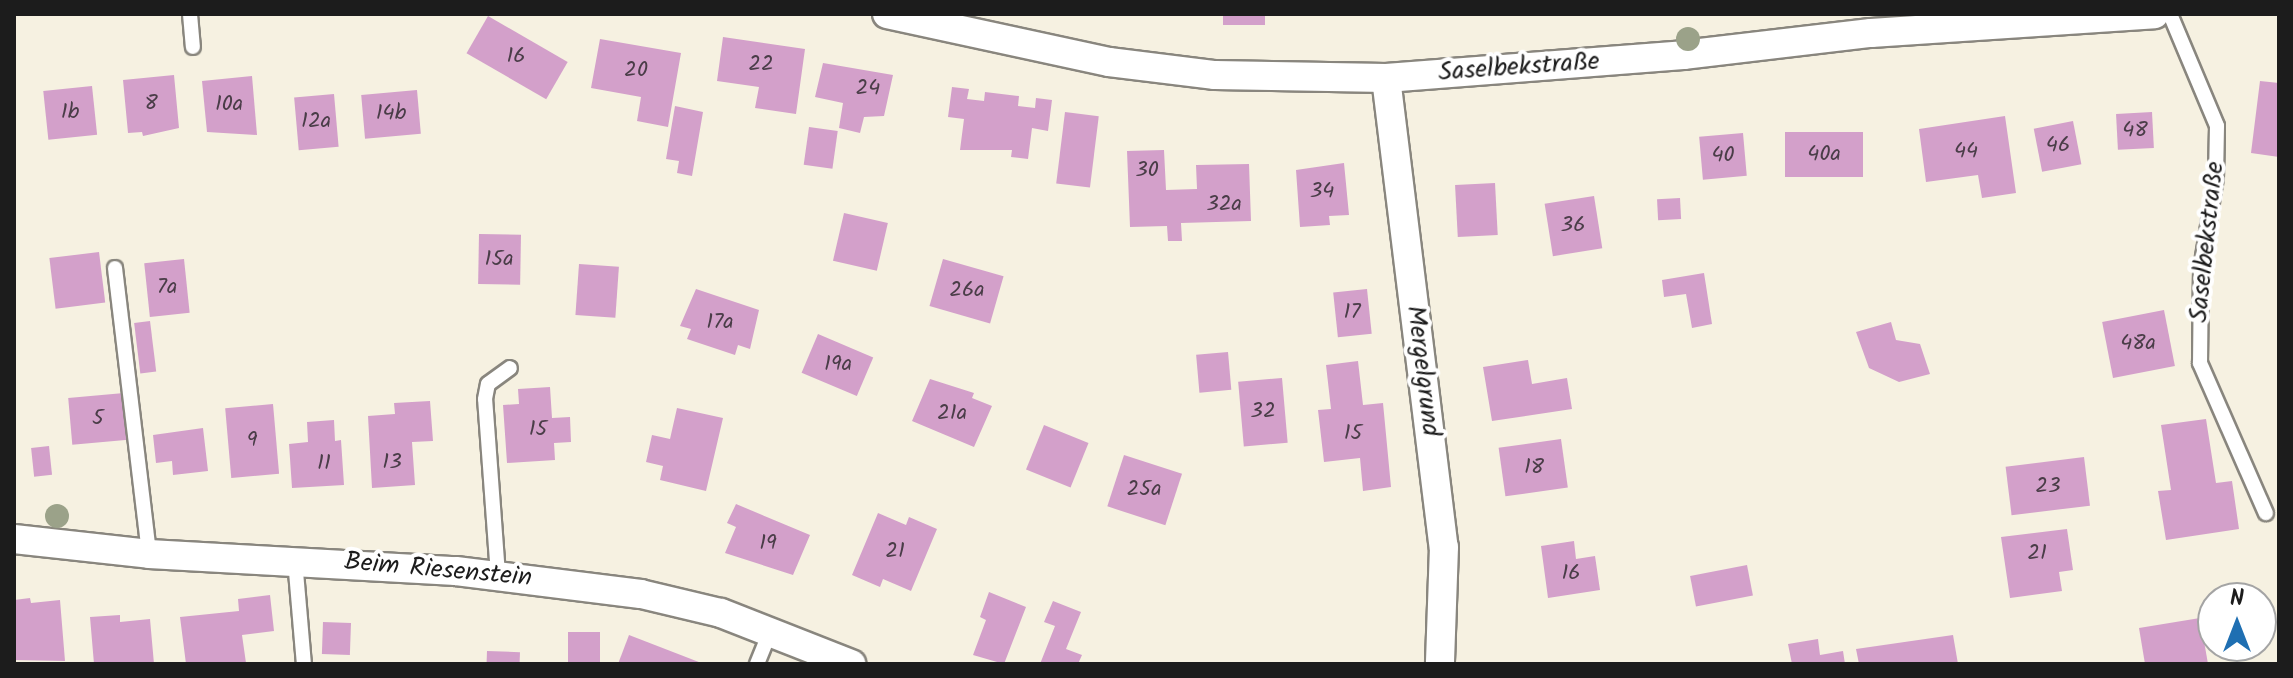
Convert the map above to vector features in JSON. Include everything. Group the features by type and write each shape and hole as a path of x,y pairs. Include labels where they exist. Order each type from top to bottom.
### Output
{"street":[{"name":"Saselbekstraße","path":"887,14 1109,62 1215,75 1386,78 1696,54 1871,33 2154,14"},
{"name":"Mergelgrund","path":"1386,78 1444,547 1440,664"},
{"name":"Beim Riesenstein","path":"14,539 149,554 295,559 498,575 641,594 770,631 851,664"}],"lane":[{"path":"190,14 193,47"},
{"name":"Saselbekstraße","path":"2170,14 2217,126 2216,178 2201,269 2200,363 2266,513"},
{"path":"115,268 149,554"},
{"path":"498,575 485,399 488,384 510,368"},
{"path":"295,559 304,664"},
{"path":"757,664 770,631"}],"building":[{"path":"1223,14 1265,14 1265,25 1223,25"},
{"path":"488,16 568,62 546,99 466,53"},
{"path":"723,37 805,49 796,114 755,108 759,87 717,81"},
{"path":"600,39 681,53 668,127 637,121 641,97 591,88"},
{"path":"823,63 893,75 884,116 864,117 860,133 839,128 843,103 815,97"},
{"path":"174,75 179,128 143,136 142,132 128,133 123,80"},
{"path":"252,76 257,135 207,132 202,81"},
{"path":"2260,81 2279,83 2279,157 2251,153"},
{"path":"92,86 97,135 48,140 43,91"},
{"path":"952,87 969,89 967,99 984,101 985,92 1019,96 1018,106 1035,108 1036,98 1052,100 1048,131 1032,128 1028,159 1011,157 1012,150 960,150 964,119 948,117"},
{"path":"417,90 421,134 365,139 361,95"},
{"path":"334,94 339,147 299,150 294,97"},
{"path":"675,106 703,112 692,176 677,173 679,161 666,159"},
{"path":"1065,112 1099,116 1090,188 1056,183"},
{"path":"2152,112 2154,148 2118,150 2116,114"},
{"path":"2005,116 2016,193 1982,198 1978,175 1926,182 1919,129"},
{"path":"2073,121 2081,164 2042,172 2034,129"},
{"path":"809,127 838,131 832,169 804,165"},
{"path":"1785,132 1863,132 1863,177 1785,177"},
{"path":"1743,133 1747,176 1703,180 1699,137"},
{"path":"1164,150 1166,190 1197,189 1196,165 1249,164 1251,221 1181,223 1182,241 1168,241 1167,226 1130,227 1127,151"},
{"path":"1344,163 1349,215 1329,216 1330,225 1300,227 1296,170"},
{"path":"1495,183 1498,235 1458,237 1455,185"},
{"path":"1594,196 1602,248 1553,256 1545,204"},
{"path":"1680,198 1681,219 1658,220 1657,199"},
{"path":"844,213 888,223 877,271 833,261"},
{"path":"479,234 521,235 520,285 478,284"},
{"path":"99,252 105,303 56,309 49,258"},
{"path":"184,259 190,313 150,317 144,263"},
{"path":"943,259 1004,276 990,323 929,306"},
{"path":"579,264 619,267 615,318 575,315"},
{"path":"1704,273 1712,324 1692,328 1686,294 1664,297 1662,280"},
{"path":"696,289 759,310 750,349 738,345 735,355 687,339 691,329 680,326"},
{"path":"1367,289 1372,334 1338,337 1333,293"},
{"path":"2164,310 2175,366 2113,378 2102,322"},
{"path":"150,321 156,372 140,374 134,323"},
{"path":"1891,322 1896,340 1920,344 1930,374 1899,382 1869,368 1856,332"},
{"path":"818,334 873,357 857,396 802,373"},
{"path":"1228,352 1231,390 1199,393 1196,355"},
{"path":"1528,360 1532,384 1567,378 1572,409 1492,421 1483,367"},
{"path":"1358,361 1363,405 1383,403 1391,487 1363,491 1360,458 1324,462 1318,410 1331,409 1326,365"},
{"path":"1282,378 1288,443 1244,447 1238,382"},
{"path":"930,379 974,393 972,398 992,406 974,447 912,421"},
{"path":"550,387 552,418 570,417 571,442 554,443 555,460 507,463 503,405 519,404 518,389"},
{"path":"124,393 128,440 72,445 68,398"},
{"path":"430,401 433,441 412,442 415,485 372,488 368,416 395,414 394,403"},
{"path":"273,404 279,474 231,478 225,408"},
{"path":"677,408 723,418 706,491 660,480 663,466 646,462 652,435 670,439"},
{"path":"2206,419 2216,483 2232,481 2239,529 2166,540 2158,491 2171,490 2161,425"},
{"path":"334,420 335,441 341,440 344,485 292,488 289,444 308,442 307,422"},
{"path":"1044,425 1089,443 1071,487 1026,470"},
{"path":"203,428 208,471 173,475 172,461 156,463 153,435"},
{"path":"1561,439 1568,488 1505,496 1499,448"},
{"path":"49,446 52,475 34,477 31,448"},
{"path":"1124,455 1182,474 1165,525 1107,506"},
{"path":"2084,457 2090,506 2012,515 2006,467"},
{"path":"736,504 810,535 793,575 725,553 736,527 727,523"},
{"path":"878,513 906,525 909,517 937,529 911,591 883,579 880,587 852,575"},
{"path":"2067,529 2073,570 2059,572 2062,591 2010,598 2001,537"},
{"path":"1574,541 1576,559 1595,556 1600,590 1548,598 1541,546"},
{"path":"1747,565 1753,595 1696,606 1690,576"},
{"path":"989,592 1026,607 1004,664 973,655 986,620 980,617"},
{"path":"270,595 274,631 242,635 246,663 186,664 180,617 239,611 238,599"},
{"path":"30,598 31,603 60,600 65,661 14,660 14,600"},
{"path":"1053,601 1081,612 1066,649 1082,655 1078,664 1040,664 1055,626 1044,622"},
{"path":"120,615 120,622 150,619 154,664 94,664 90,617"},
{"path":"2197,618 2197,662 2208,664 2145,664 2139,628"},
{"path":"323,622 351,623 350,655 322,654"},
{"path":"568,632 600,632 600,664 568,664"},
{"path":"629,635 704,664 618,664"},
{"path":"1953,635 1958,664 1859,664 1856,649"},
{"path":"1818,639 1820,655 1843,651 1845,664 1792,664 1788,644"},
{"path":"487,651 520,652 520,664 487,664"}]}
